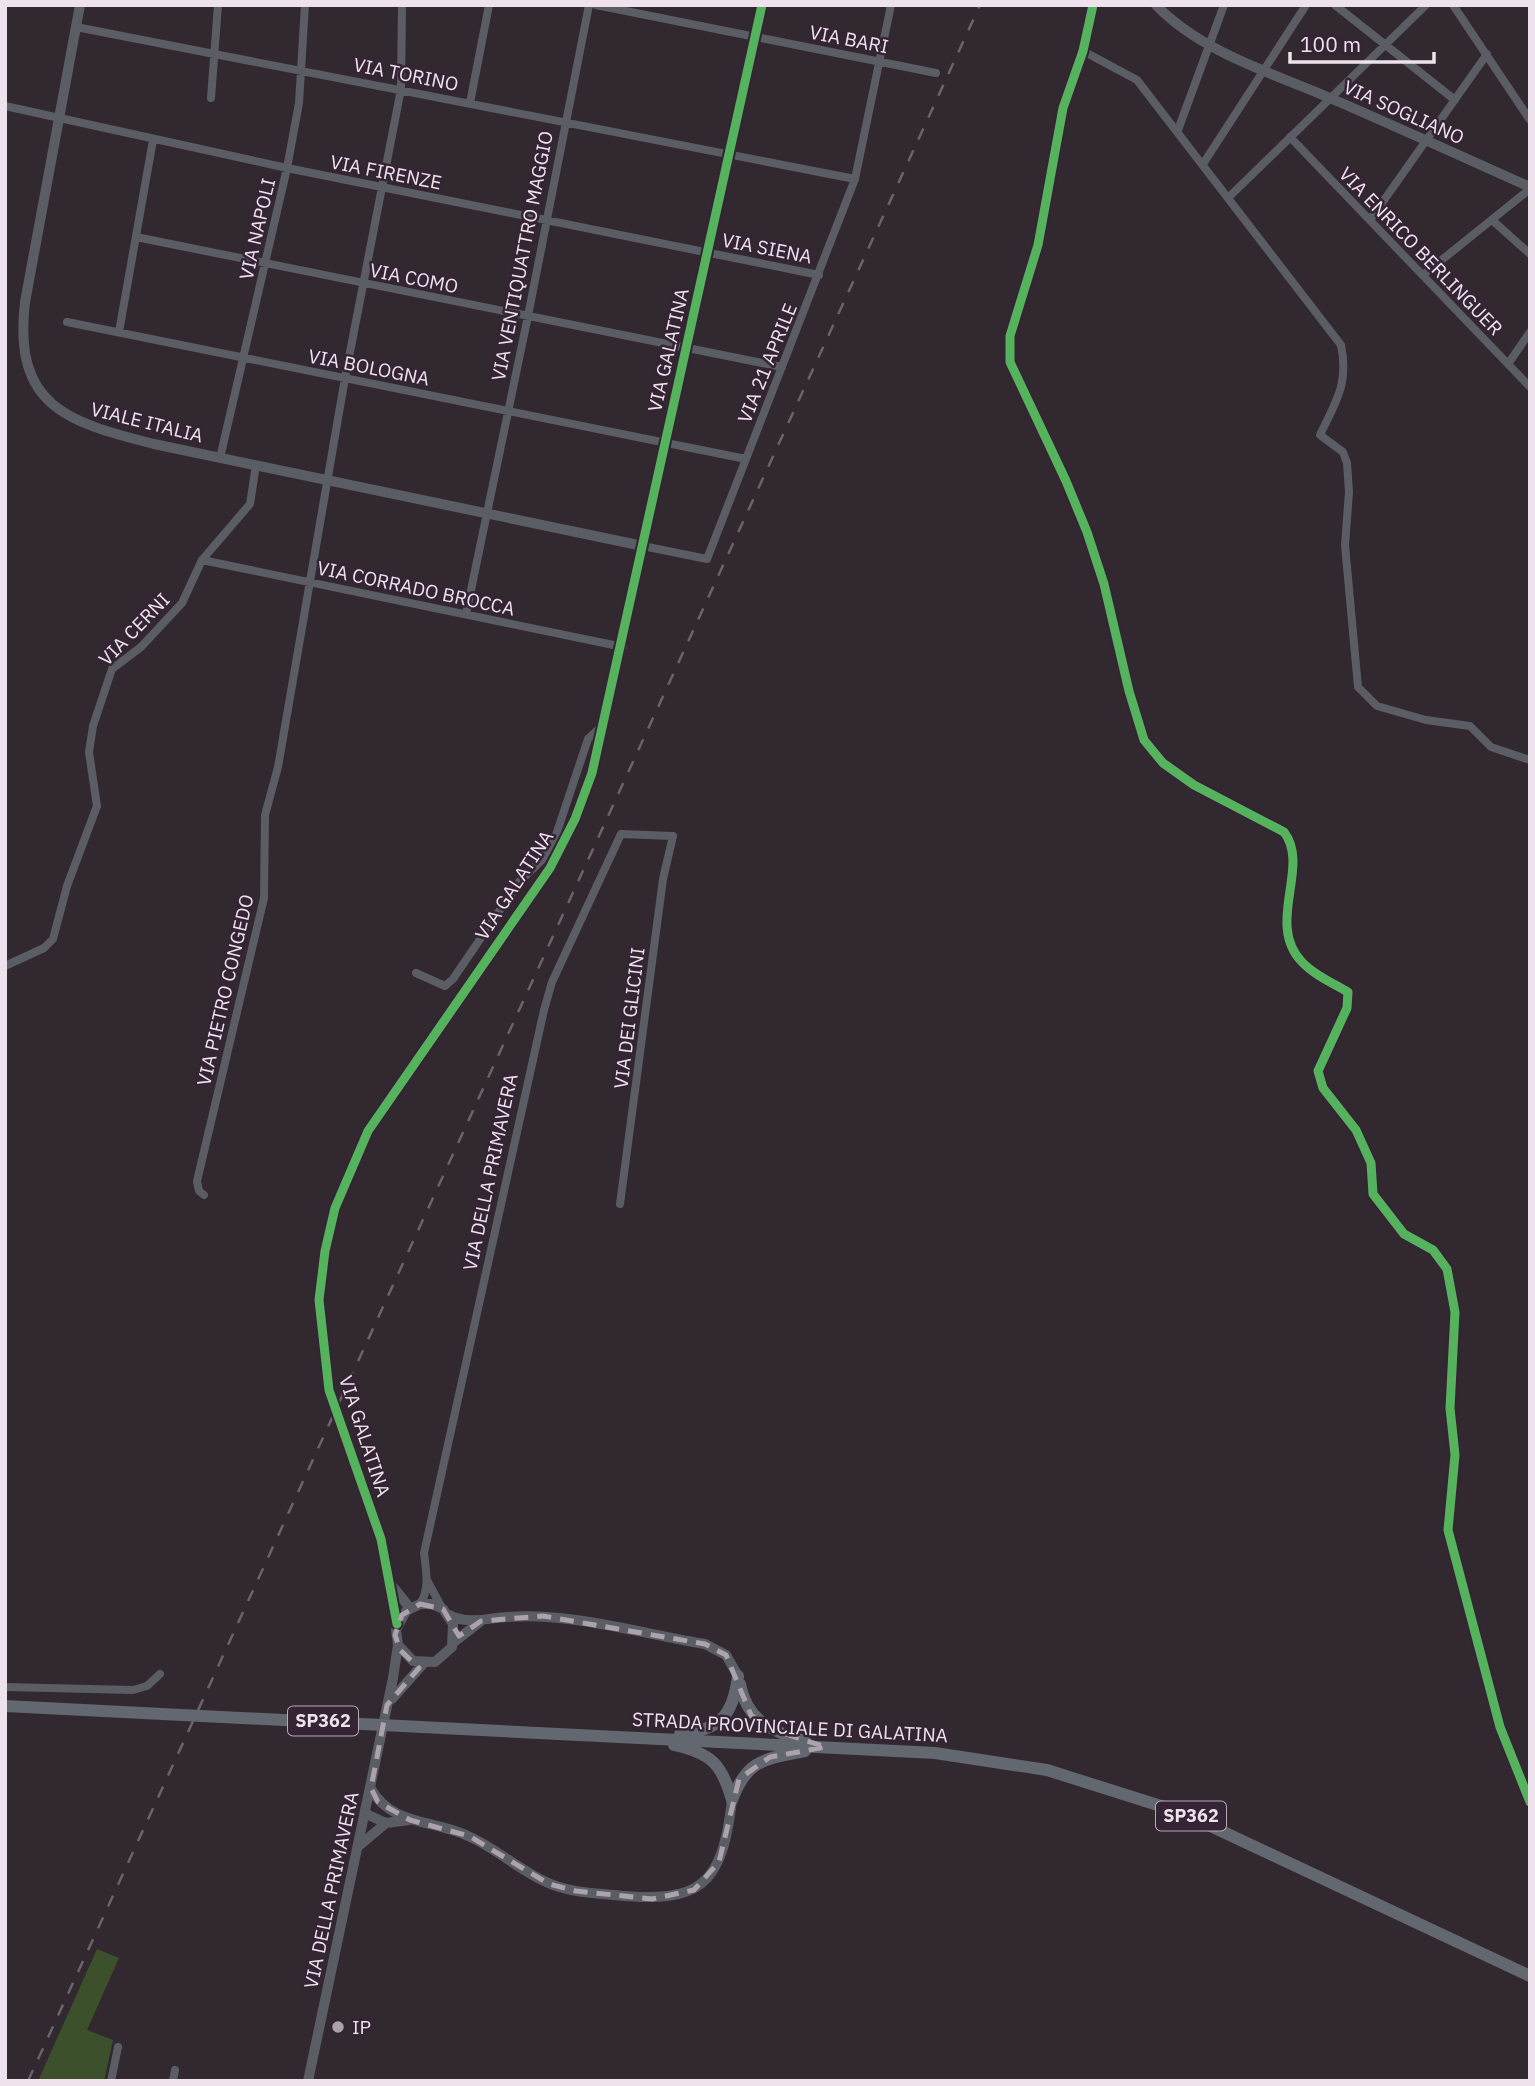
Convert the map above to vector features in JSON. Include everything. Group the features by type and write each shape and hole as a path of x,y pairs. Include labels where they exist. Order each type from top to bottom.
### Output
{"main road":[{"path":"642,1738 701,1731 722,1720 735,1700 738,1676"},
{"path":"738,1676 742,1695 751,1715 767,1728 826,1748"},
{"name":"STRADA PROVINCIALE DI GALATINA","path":"5,1706 935,1753 1047,1770 1136,1796 1228,1833 1530,1976"},
{"path":"642,1738 687,1748 708,1757 726,1778 732,1800"},
{"path":"732,1800 739,1779 754,1764 770,1757 826,1748"}],"street":[{"name":"VIALE ITALIA","path":"80,5 24,302 21,337 25,362 37,385 75,421 106,432 643,546"},
{"path":"211,98 218,5"},
{"name":"VIA NAPOLI","path":"220,457 287,168 301,70 305,5"},
{"name":"VIA PIETRO CONGEDO","path":"204,1195 199,1191 197,1181 264,898 267,803 278,767 345,378 401,89 402,5"},
{"path":"470,103 489,5"},
{"name":"VIA VENTIQUATTRO MAGGIO","path":"466,614 589,5"},
{"name":"VIA BARI","path":"596,5 936,72"},
{"name":"VIA GALATINA","path":"397,1624 381,1539 329,1390 319,1300 325,1251 335,1208 368,1131 550,868 575,820 592,773 762,5"},
{"name":"VIA 21 APRILE","path":"643,546 707,559 855,178 891,5"},
{"path":"1093,5 1083,51 1063,108 1038,245 1010,336 1010,362 1087,532 1104,584 1129,691 1144,740 1163,763 1194,785 1284,831 1292,841 1294,855 1285,914 1292,945 1299,960 1309,969 1348,992 1347,1008 1318,1070 1322,1088 1356,1130 1371,1163 1373,1194 1404,1234 1433,1250 1447,1269 1455,1312 1450,1408 1455,1455 1447,1530 1500,1727 1530,1802"},
{"name":"VIA SOGLIANO","path":"1156,5 1168,18 1263,71 1330,98 1530,188"},
{"path":"1178,130 1224,5"},
{"path":"1203,164 1307,5"},
{"path":"1335,5 1455,100"},
{"path":"1229,197 1426,5"},
{"path":"1453,5 1530,120"},
{"name":"VIA TORINO","path":"76,27 855,178"},
{"path":"1083,51 1137,80 1341,345 1345,363 1343,387 1320,435 1343,452 1347,463 1346,545 1358,687 1377,706 1426,720 1470,726 1491,747 1530,760"},
{"path":"1370,220 1487,54"},
{"name":"VIA FIRENZE","path":"5,106 153,140 708,253"},
{"name":"VIA ENRICO BERLINGUER","path":"1290,137 1530,387"},
{"path":"119,332 153,140"},
{"path":"1423,275 1530,188"},
{"path":"1492,220 1530,254"},
{"name":"VIA COMO","path":"136,237 782,367"},
{"name":"VIA SIENA","path":"708,253 819,275"},
{"name":"VIA BOLOGNA","path":"67,322 747,459"},
{"path":"1508,364 1530,332"},
{"name":"VIA CERNI","path":"5,966 44,948 53,939 67,886 97,806 89,752 105,683 111,670 141,647 182,603 202,560 250,504 256,465"},
{"name":"VIA CORRADO BROCCA","path":"202,560 622,647"},
{"path":"416,973 445,986 453,979 519,882 548,849 588,739 604,724"},
{"name":"VIA DELLA PRIMAVERA","path":"308,2081 379,1750 398,1645 397,1624 425,1597 424,1553 552,982 621,834 673,836"},
{"name":"VIA DEI GLICINI","path":"620,1204 663,879 673,836"},
{"name":"VIA DELLA PRIMAVERA","path":"387,1705 424,1663 440,1659 454,1643 455,1630 426,1580"},
{"name":"VIA GALATINA","path":"391,1582 415,1606"},
{"path":"415,1606 445,1611 458,1620 543,1616 705,1644 726,1654 738,1676"},
{"path":"454,1643 481,1621"},
{"path":"398,1645 408,1658 424,1663"},
{"path":"5,1687 133,1690 147,1686 160,1674"},
{"path":"371,1788 378,1802 388,1810 410,1820 470,1836 549,1884 576,1891 652,1899 676,1897 694,1889 709,1877 719,1862 727,1836 732,1800"},
{"path":"366,1814 388,1810"},
{"path":"366,1814 386,1823 410,1820"},
{"path":"359,1845 386,1823"},
{"path":"111,2081 118,2047"},
{"path":"173,2081 175,2070"}],"highlighted area":[{"path":"420,1604 443,1609 459,1636 481,1621 543,1616 705,1644 726,1655 751,1715 767,1728 826,1747 770,1757 739,1779 719,1862 694,1890 652,1899 576,1891 549,1884 469,1836 410,1820 378,1802 371,1788 387,1705 419,1668 400,1650 395,1635 402,1615"}],"green space":[{"path":"97,1949 119,1958 87,2030 113,2040 104,2081 38,2081"}],"railway":[{"path":"28,2081 980,5"}],"cycle path":[{"path":"397,1624 381,1539 329,1390 319,1300 325,1251 335,1208 368,1131 550,868 575,819 592,773 762,5"},
{"path":"1093,5 1083,51 1063,108 1038,245 1010,336 1010,362 1087,532 1104,584 1129,691 1144,740 1163,763 1194,785 1284,832 1291,846 1293,862 1287,913 1287,930 1292,947 1307,967 1348,992 1347,1008 1318,1071 1323,1088 1356,1130 1371,1163 1373,1194 1404,1234 1433,1250 1447,1269 1455,1312 1450,1408 1455,1455 1448,1530 1500,1727 1530,1802"}],"place":[{"name":"IP","path":"338,2027"}]}
